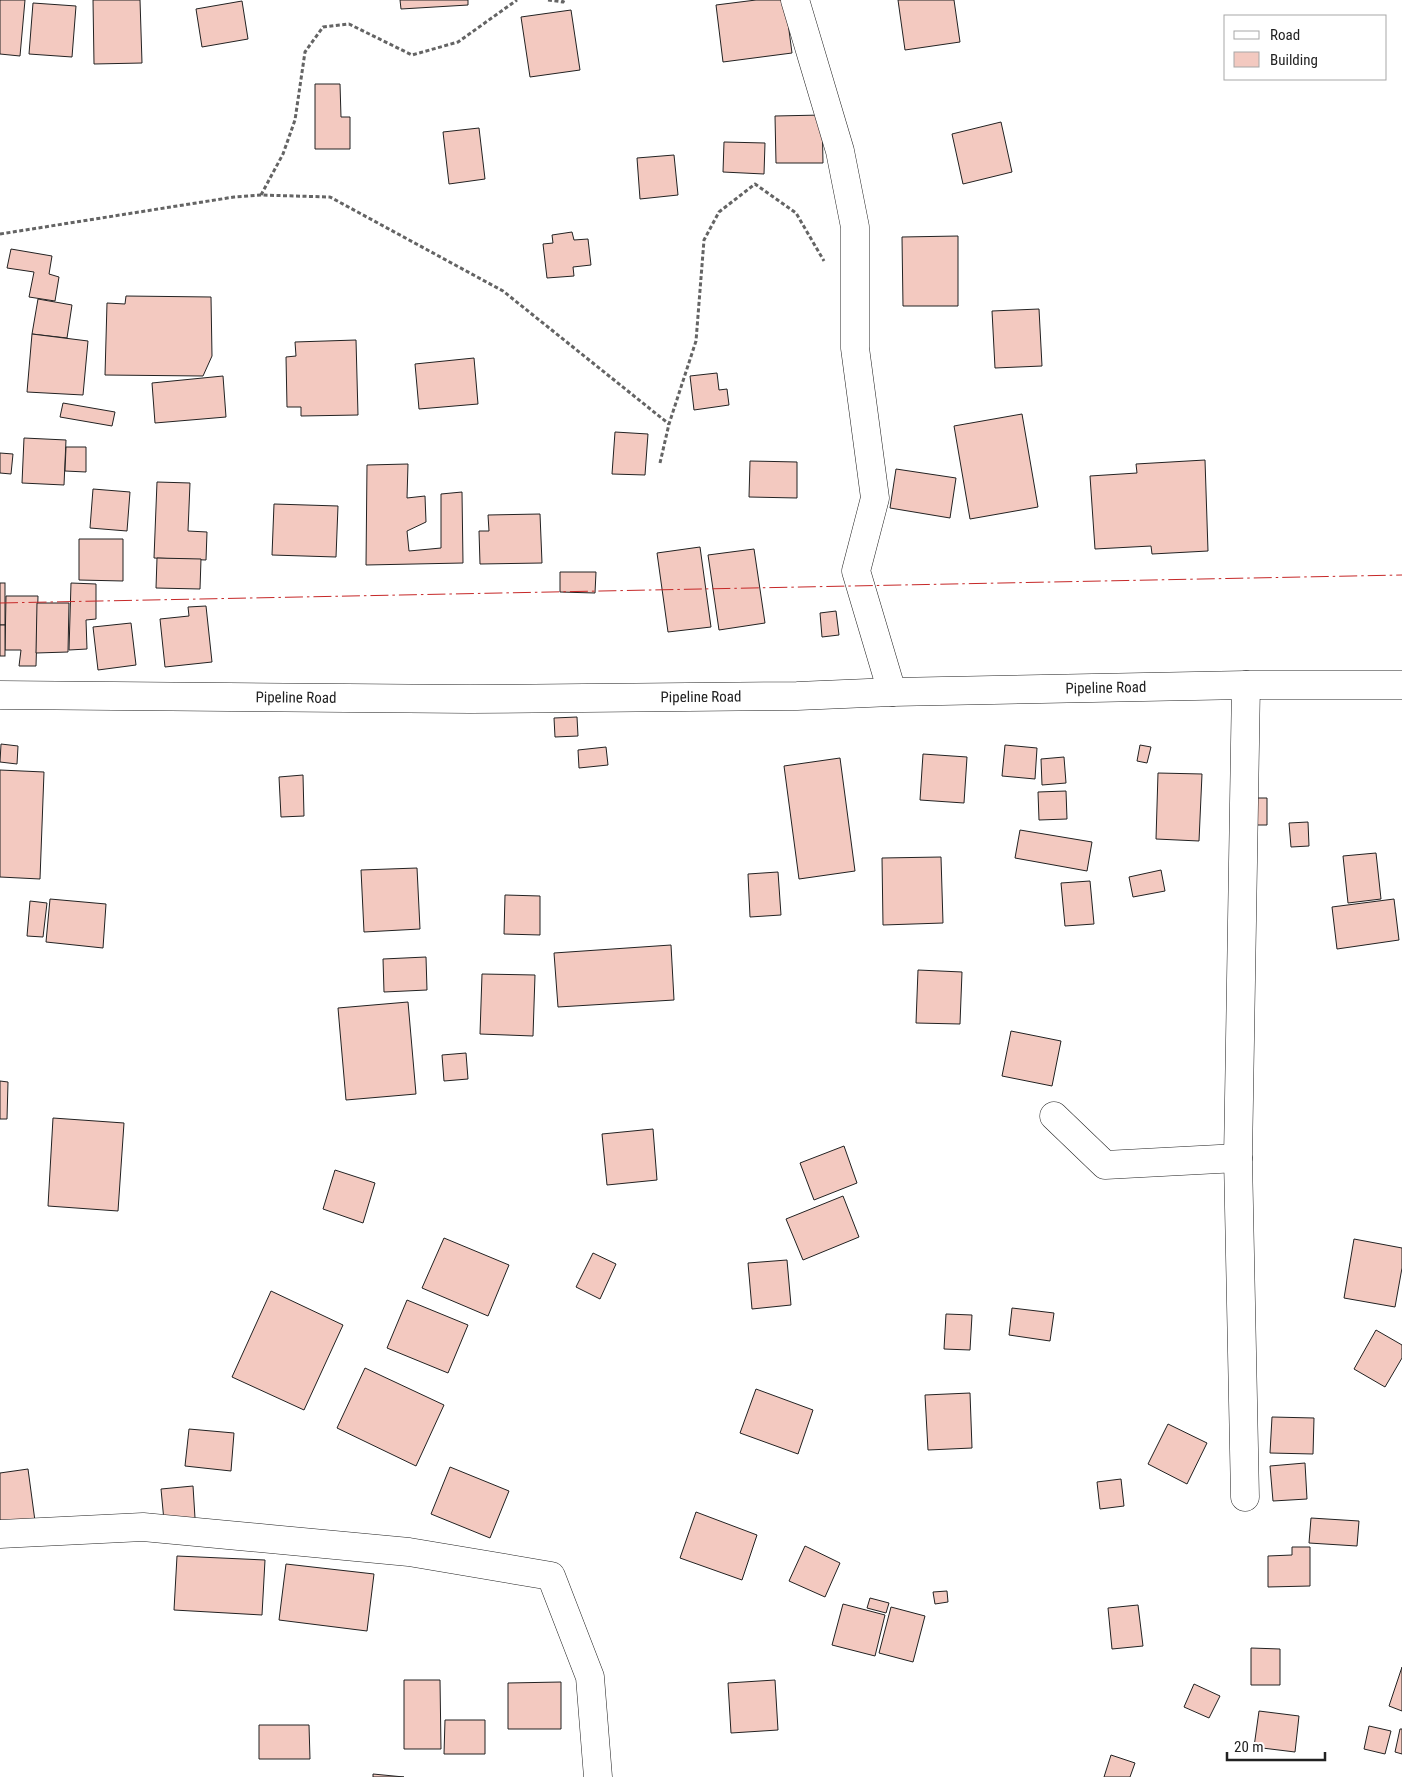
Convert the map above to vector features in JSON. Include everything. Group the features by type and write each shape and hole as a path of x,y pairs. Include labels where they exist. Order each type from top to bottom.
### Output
{"street":[{"path":"795,0 840,151 855,227 855,348 875,498 856,571 892,692"},
{"path":"1245,1497 1238,1158 1246,685"},
{"name":"Pipeline Road","path":"0,695 470,699 797,696 892,692 1246,685 1402,685"},
{"path":"1054,1116 1105,1165 1238,1158"},
{"path":"0,1534 144,1527 409,1552 551,1576 590,1677 598,1777"}],"path":[{"path":"261,195 283,154 296,120 304,52 323,28 349,24 412,55 458,42 517,0"},
{"path":"548,0 563,2 564,0"},
{"path":"660,462 669,424 696,341 704,240 719,212 755,184 796,213 829,270 855,285"},
{"path":"0,234 205,201 261,195 330,197 503,291 669,424"}],"building":[{"path":"0,0 25,0 20,56 0,54"},
{"path":"93,0 140,0 142,63 94,64"},
{"path":"400,0 468,0 468,5 401,9"},
{"path":"756,0 785,0 792,53 723,62 716,5"},
{"path":"898,0 954,0 960,42 905,50"},
{"path":"242,1 248,39 202,47 196,9"},
{"path":"33,3 76,6 72,57 29,54"},
{"path":"571,10 580,70 530,77 521,17"},
{"path":"315,84 340,84 341,117 350,117 350,149 315,149"},
{"path":"822,115 823,163 776,163 775,116"},
{"path":"1001,122 1012,172 963,184 952,134"},
{"path":"479,128 485,179 449,184 443,132"},
{"path":"724,142 765,143 764,174 723,172"},
{"path":"674,155 678,195 640,199 637,158"},
{"path":"572,232 574,240 588,239 591,265 573,267 574,276 547,278 543,244 553,243 552,235"},
{"path":"958,236 958,306 903,306 902,237"},
{"path":"11,249 52,256 49,274 59,277 55,301 29,297 34,272 7,268"},
{"path":"126,296 211,297 212,356 203,376 105,375 107,303 125,304"},
{"path":"38,299 72,305 67,338 32,334"},
{"path":"1039,309 1042,366 995,368 992,311"},
{"path":"32,334 88,341 83,395 27,392"},
{"path":"356,340 358,415 301,416 301,407 287,407 286,357 296,356 295,342"},
{"path":"474,358 478,404 419,409 415,364"},
{"path":"717,373 719,390 727,389 729,405 694,410 690,376"},
{"path":"223,376 226,417 155,423 152,383"},
{"path":"63,403 115,412 112,426 60,417"},
{"path":"1022,414 1038,507 970,519 954,426"},
{"path":"615,432 648,434 645,475 612,474"},
{"path":"24,438 66,440 64,485 22,483"},
{"path":"66,447 86,447 86,472 65,471"},
{"path":"0,453 13,454 11,474 0,473"},
{"path":"1205,460 1208,551 1152,554 1151,546 1095,549 1090,476 1137,473 1136,464"},
{"path":"750,461 797,462 797,498 749,497"},
{"path":"408,464 407,498 425,496 426,522 407,531 409,551 441,548 441,494 462,492 463,563 366,565 367,465"},
{"path":"896,469 956,478 950,518 890,508"},
{"path":"157,482 190,483 188,531 207,532 206,560 154,558"},
{"path":"93,489 130,492 127,531 90,528"},
{"path":"274,504 338,506 336,557 272,555"},
{"path":"540,514 542,563 480,564 479,531 489,531 488,515"},
{"path":"79,539 123,539 123,581 79,580"},
{"path":"700,547 711,627 668,632 657,553"},
{"path":"754,549 765,623 719,630 708,555"},
{"path":"157,558 201,559 200,589 156,588"},
{"path":"560,572 596,572 595,593 560,592"},
{"path":"0,583 5,583 5,625 0,625"},
{"path":"71,583 96,584 96,619 86,620 87,649 69,650"},
{"path":"6,596 38,596 36,666 19,666 21,650 5,650"},
{"path":"37,603 69,603 68,652 36,653"},
{"path":"206,606 212,662 165,667 160,619 189,616 188,607"},
{"path":"836,611 839,635 822,637 820,613"},
{"path":"131,623 136,665 98,670 93,627"},
{"path":"0,625 5,625 5,656 0,656"},
{"path":"577,717 578,736 555,737 554,718"},
{"path":"1,744 18,746 17,764 0,762"},
{"path":"1005,745 1037,748 1035,779 1002,776"},
{"path":"1140,745 1151,747 1147,763 1137,761"},
{"path":"606,747 608,765 579,768 578,750"},
{"path":"923,754 967,757 964,803 920,800"},
{"path":"1064,757 1066,783 1042,785 1041,759"},
{"path":"840,758 855,871 799,879 784,766"},
{"path":"0,770 44,772 40,879 0,877"},
{"path":"1158,773 1202,774 1199,841 1156,839"},
{"path":"303,775 304,816 281,817 279,777"},
{"path":"1066,791 1067,819 1039,820 1038,792"},
{"path":"1243,798 1267,798 1267,825 1242,825"},
{"path":"1308,822 1309,846 1291,847 1289,823"},
{"path":"1020,830 1092,842 1087,871 1015,858"},
{"path":"1376,853 1381,899 1348,903 1343,856"},
{"path":"941,857 943,923 883,925 882,858"},
{"path":"417,868 420,929 364,932 361,870"},
{"path":"1161,870 1165,891 1133,897 1129,877"},
{"path":"778,872 781,915 750,917 748,874"},
{"path":"1090,881 1094,924 1065,926 1061,883"},
{"path":"505,895 540,896 540,935 504,934"},
{"path":"50,899 106,904 103,948 46,942"},
{"path":"1394,899 1399,940 1337,949 1332,907"},
{"path":"30,901 47,903 43,937 27,936"},
{"path":"671,945 674,1000 558,1007 554,953"},
{"path":"426,957 427,990 384,992 383,959"},
{"path":"918,970 962,972 960,1024 916,1023"},
{"path":"482,974 535,975 533,1036 480,1034"},
{"path":"408,1002 416,1094 346,1100 338,1008"},
{"path":"1011,1031 1061,1041 1052,1086 1002,1076"},
{"path":"466,1053 468,1079 444,1081 442,1055"},
{"path":"0,1081 8,1082 7,1119 0,1119"},
{"path":"53,1118 124,1123 118,1211 48,1206"},
{"path":"653,1129 657,1180 607,1185 602,1134"},
{"path":"844,1146 857,1183 814,1200 800,1163"},
{"path":"335,1170 375,1183 363,1223 323,1209"},
{"path":"843,1196 859,1237 803,1260 786,1219"},
{"path":"444,1238 509,1265 488,1316 422,1288"},
{"path":"1354,1239 1402,1248 1402,1268 1395,1307 1344,1298"},
{"path":"593,1253 616,1264 600,1299 576,1287"},
{"path":"787,1260 791,1305 752,1309 748,1263"},
{"path":"271,1291 343,1325 304,1410 232,1377"},
{"path":"407,1300 468,1325 448,1373 387,1348"},
{"path":"1012,1308 1054,1313 1050,1341 1009,1335"},
{"path":"946,1314 972,1315 970,1350 944,1349"},
{"path":"1376,1330 1402,1345 1402,1358 1385,1387 1354,1369"},
{"path":"365,1368 444,1405 416,1466 337,1428"},
{"path":"756,1389 813,1410 798,1454 740,1433"},
{"path":"970,1393 972,1448 928,1450 925,1395"},
{"path":"1272,1417 1314,1418 1313,1454 1270,1453"},
{"path":"1168,1424 1207,1443 1187,1484 1148,1464"},
{"path":"189,1429 234,1433 231,1471 185,1466"},
{"path":"1305,1463 1307,1499 1273,1501 1270,1466"},
{"path":"450,1467 509,1491 490,1538 431,1514"},
{"path":"28,1469 35,1521 0,1525 0,1473"},
{"path":"1121,1479 1124,1506 1100,1509 1097,1482"},
{"path":"193,1486 195,1518 164,1521 161,1489"},
{"path":"696,1512 757,1535 742,1580 680,1558"},
{"path":"1311,1518 1359,1521 1357,1546 1309,1543"},
{"path":"805,1546 840,1563 825,1597 789,1581"},
{"path":"1292,1547 1310,1547 1310,1586 1268,1587 1268,1556 1292,1555"},
{"path":"177,1556 265,1560 262,1615 174,1610"},
{"path":"286,1564 374,1574 367,1631 279,1620"},
{"path":"947,1591 948,1602 935,1604 933,1592"},
{"path":"870,1598 889,1603 886,1613 867,1608"},
{"path":"843,1604 885,1615 875,1656 832,1645"},
{"path":"1138,1605 1143,1646 1112,1649 1108,1608"},
{"path":"891,1607 925,1616 913,1662 879,1653"},
{"path":"1251,1648 1280,1649 1280,1685 1251,1685"},
{"path":"1402,1667 1402,1711 1389,1706"},
{"path":"404,1680 440,1680 441,1749 404,1749"},
{"path":"775,1680 778,1730 731,1733 728,1683"},
{"path":"561,1682 561,1729 508,1729 508,1683"},
{"path":"1194,1684 1220,1696 1209,1718 1184,1707"},
{"path":"1259,1711 1299,1716 1295,1752 1254,1747"},
{"path":"445,1720 485,1720 485,1754 444,1754"},
{"path":"259,1725 309,1725 310,1759 259,1759"},
{"path":"1369,1726 1391,1731 1385,1754 1364,1749"},
{"path":"1400,1729 1402,1729 1402,1754 1395,1752"},
{"path":"1111,1755 1135,1763 1130,1777 1104,1777"},
{"path":"373,1774 404,1777 373,1777"}],"power":[{"path":"0,603 1402,575"}]}
